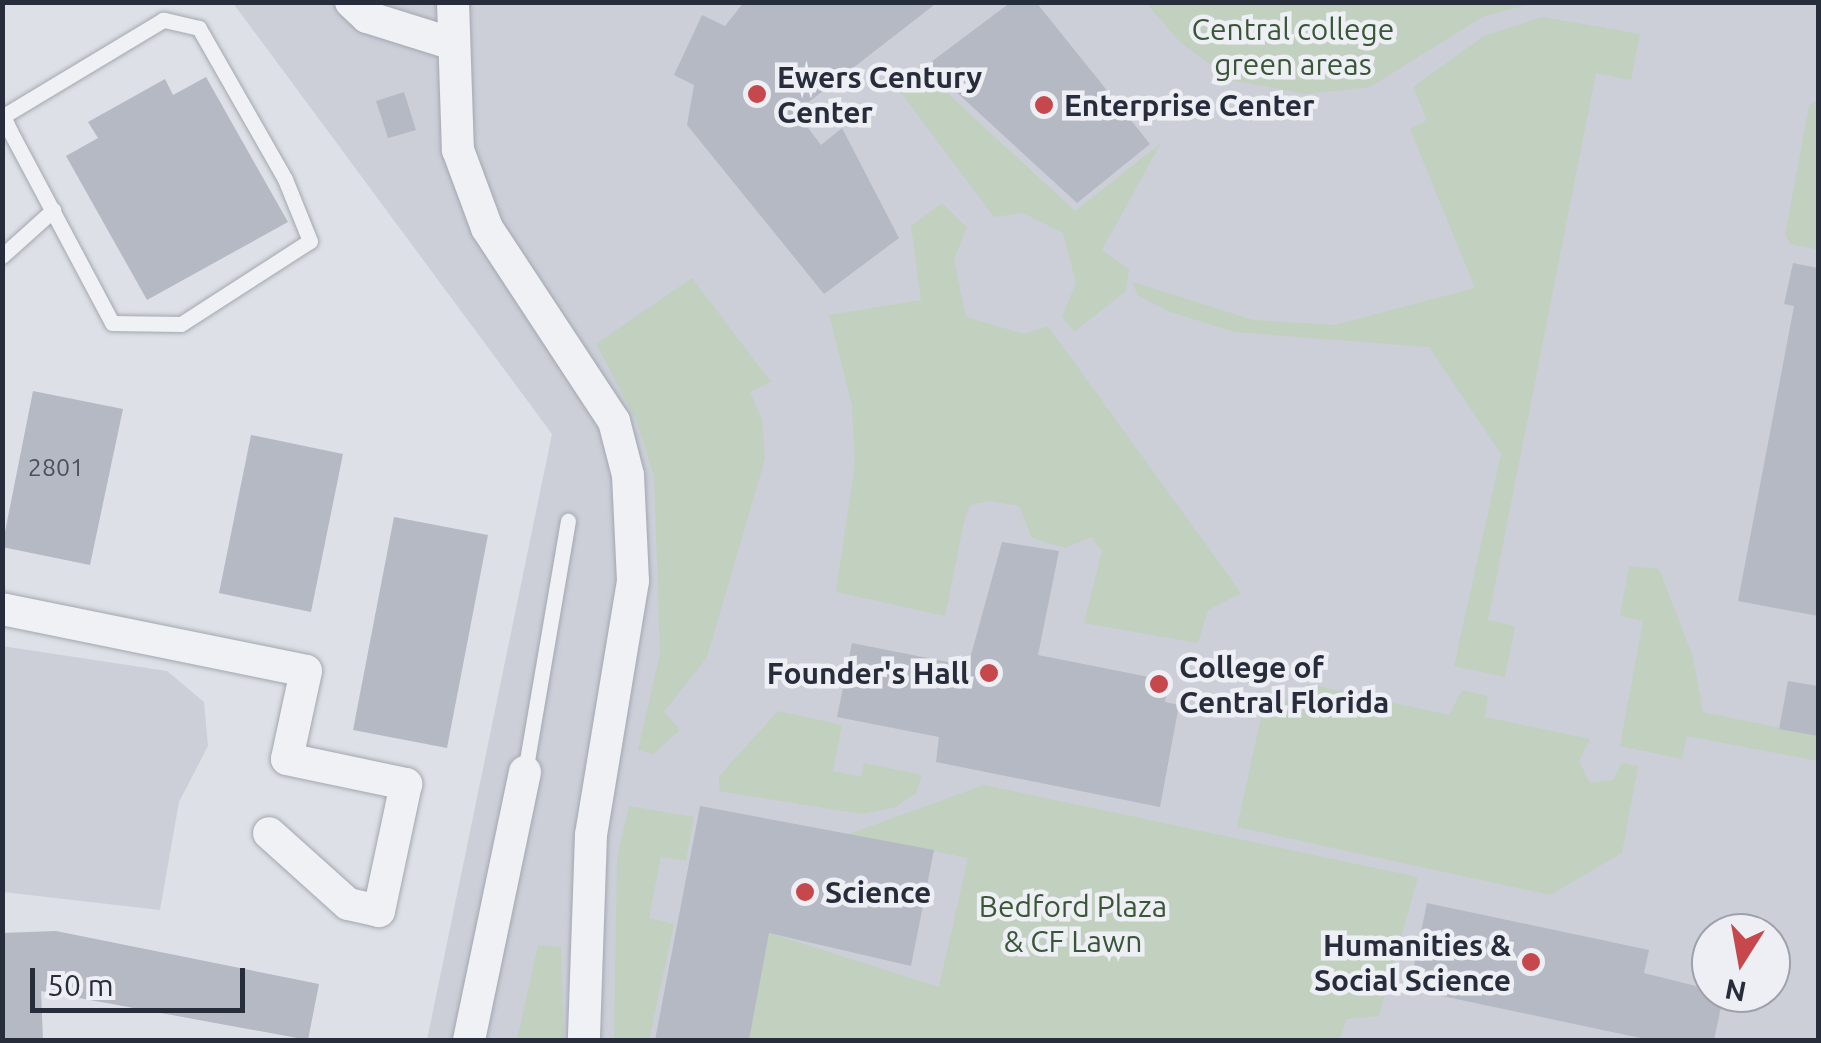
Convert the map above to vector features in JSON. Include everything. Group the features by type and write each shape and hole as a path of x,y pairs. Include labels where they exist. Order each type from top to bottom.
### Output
{"street":[{"path":"351,2 367,16 450,43"},
{"path":"453,2 450,43 458,150 487,228 614,420 628,475 632,581 591,835 584,1040"},
{"path":"2,609 306,671 287,758 406,784 379,911 348,904 270,833"},
{"path":"469,1040 525,772"}],"lane":[{"path":"163,20 199,28 285,179 310,241 182,324 112,323 53,210 5,124 163,20"},
{"path":"2,256 53,210"},
{"path":"525,772 568,522"}],"shaded area":[{"name":"College of Central Florida","path":"233,3 1818,3 1818,1040 427,1040 552,434"},
{"path":"2,646 167,671 204,702 208,746 179,802 160,910 3,892"}],"green space":[{"name":"Central college green areas","path":"1146,3 1535,3 1484,16 1370,87 1306,94 1231,80 1180,42"},
{"path":"1543,17 1640,34 1631,80 1596,73 1488,620 1515,626 1505,677 1454,666 1501,454 1429,347 1235,332 1170,312 1137,295 1133,282 1253,320 1335,325 1475,288 1410,129 1427,120 1413,87 1484,36"},
{"path":"919,67 1075,211 1161,143 1102,250 1129,269 1126,291 1074,332 1062,317 1076,283 1063,233 1023,213 994,217 896,86"},
{"path":"1818,99 1818,250 1791,244 1785,235 1809,106"},
{"path":"942,203 967,227 954,260 966,317 1024,334 1048,326 1241,593 1208,610 1198,643 1084,623 1102,551 1091,537 1065,548 1032,538 1019,506 990,501 970,505 945,616 836,592 855,463 852,406 829,315 921,300 911,226"},
{"path":"692,278 771,382 750,392 762,419 765,459 707,657 664,712 680,730 653,754 638,750 660,654 654,477 637,422 596,344"},
{"path":"1629,566 1659,569 1693,657 1703,712 1818,736 1818,761 1687,736 1682,759 1620,746 1643,621 1620,616"},
{"path":"1309,684 1449,715 1462,690 1488,696 1485,717 1590,739 1579,761 1590,783 1613,780 1622,763 1638,766 1622,853 1550,895 1237,827 1261,717"},
{"path":"778,711 842,725 833,771 861,777 864,763 922,775 916,793 896,807 862,814 719,791 719,776"},
{"name":"Bedford Plaza & CF Lawn","path":"984,785 1418,877 1379,1016 1346,1019 1340,1040 749,1040 769,933 939,987 968,858 849,834"},
{"path":"629,806 694,817 686,861 661,857 649,918 674,924 649,1040 614,1040 617,857"},
{"path":"538,945 561,947 564,1040 517,1040"}],"building":[{"path":"744,2 938,2 796,112 821,145 842,128 899,238 824,294 687,125 694,85 674,75 702,15 725,26"},
{"name":"Enterprise Center","path":"1011,2 1036,2 1150,144 1077,203 927,65"},
{"path":"206,77 288,222 147,300 66,156 98,138 88,122 165,79 173,95"},
{"path":"404,92 416,130 388,138 376,101"},
{"path":"1793,263 1818,268 1818,616 1738,601 1794,306 1784,304"},
{"path":"33,391 123,409 90,565 2,547"},
{"path":"251,435 343,454 311,612 219,593"},
{"path":"394,517 488,535 447,748 353,730"},
{"name":"Founder's Hall","path":"1002,542 1059,551 1038,655 1169,681 1165,702 1179,705 1160,807 936,762 939,737 837,717 852,643 968,666"},
{"path":"1788,681 1818,686 1818,736 1779,729"},
{"name":"Science","path":"700,806 934,850 911,966 769,933 749,1040 655,1040"},
{"name":"Humanities & Social Science","path":"1427,903 1649,950 1644,973 1691,985 1691,1013 1720,1013 1714,1040 1650,1040 1409,989"},
{"path":"56,931 319,984 308,1040 41,991 43,1040 2,1040 2,933"}],"place":[{"name":"Ewers Century Center","path":"757,94"},
{"name":"Enterprise Center","path":"1044,105"},
{"name":"Founder's Hall","path":"989,673"},
{"name":"College of Central Florida","path":"1159,684"},
{"name":"Science","path":"805,892"},
{"name":"Humanities & Social Science","path":"1531,962"}]}
